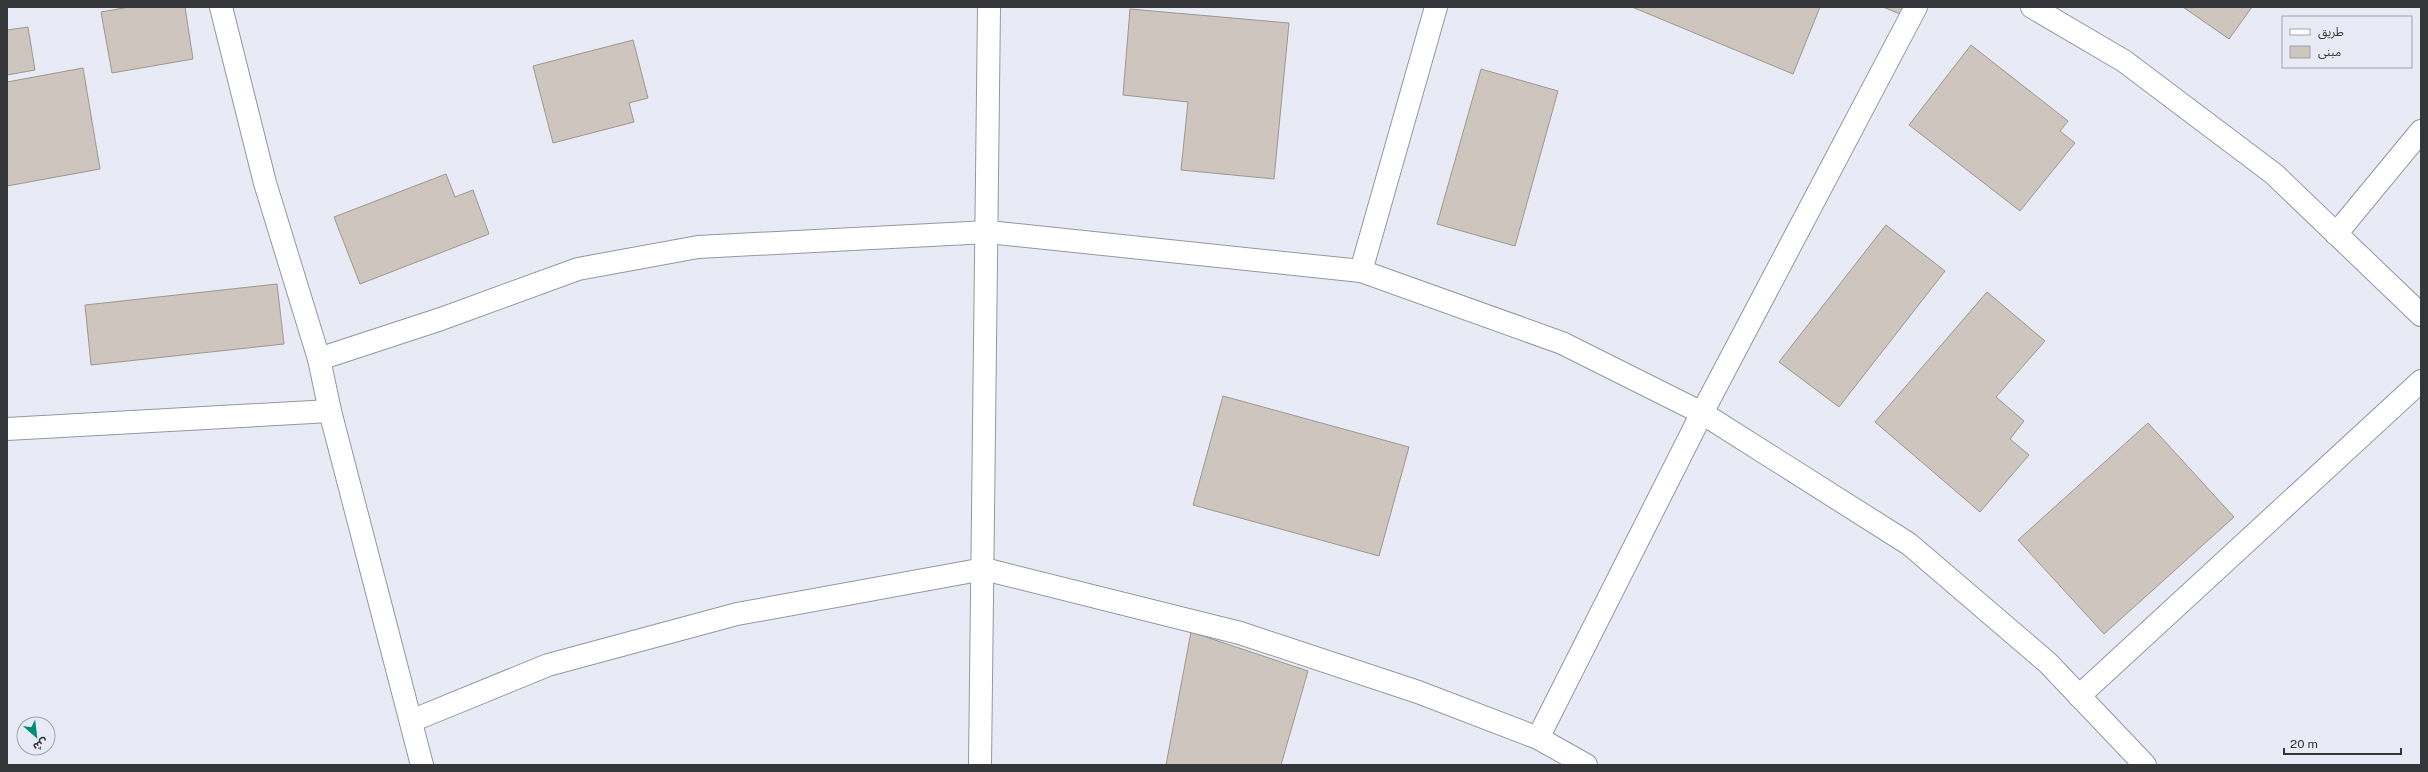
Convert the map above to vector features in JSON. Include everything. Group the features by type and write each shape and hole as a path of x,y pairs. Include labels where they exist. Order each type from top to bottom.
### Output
{"street":[{"path":"221,7 265,183 320,360 330,411 422,765"},
{"path":"980,765 984,569 989,7"},
{"path":"1361,272 1436,7"},
{"path":"1538,738 1702,413 1916,7"},
{"path":"2032,7 2130,65 2274,174 2421,316"},
{"path":"2336,234 2421,131"},
{"path":"320,360 441,319 578,269 698,248 988,232 1361,272 1562,343 1702,413 1910,544 2048,663 2145,765"},
{"path":"2079,696 2421,381"},
{"path":"7,429 330,411"},
{"path":"411,721 548,665 737,614 984,569 1240,634 1418,692 1538,738 1586,765"}],"building":[{"path":"129,7 185,7 193,59 112,73 101,12"},
{"path":"1632,7 1820,7 1793,74"},
{"path":"1883,7 1903,7 1900,14"},
{"path":"2183,7 2252,7 2229,39"},
{"path":"1130,9 1289,23 1274,179 1181,170 1188,102 1123,95"},
{"path":"28,27 35,70 7,75 7,30"},
{"path":"633,40 648,98 629,103 634,122 553,143 533,66"},
{"path":"1971,45 2068,121 2060,131 2075,143 2020,211 1909,125"},
{"path":"83,68 100,169 7,186 7,82"},
{"path":"1481,69 1558,91 1515,246 1437,224"},
{"path":"446,174 455,197 473,190 489,234 360,284 334,217"},
{"path":"1886,225 1945,271 1839,407 1779,362"},
{"path":"277,284 284,344 91,365 85,305"},
{"path":"1987,292 2045,341 1996,397 2024,421 2010,439 2029,455 1980,512 1875,422"},
{"path":"1223,396 1409,447 1379,556 1193,505"},
{"path":"2148,423 2234,517 2104,634 2018,540"},
{"path":"1191,632 1308,671 1281,765 1166,765"}]}
